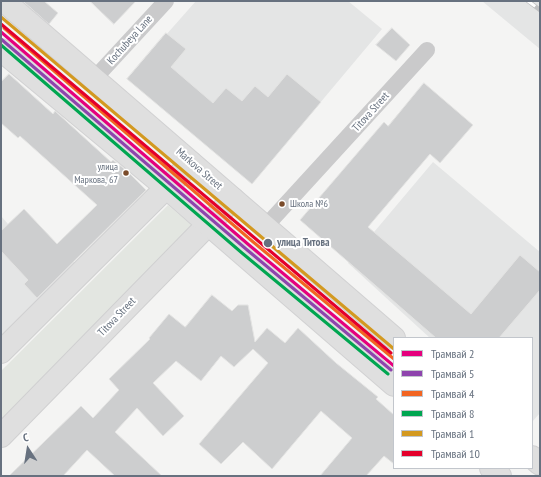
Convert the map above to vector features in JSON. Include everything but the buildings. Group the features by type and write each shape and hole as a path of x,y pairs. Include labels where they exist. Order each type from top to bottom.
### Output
{"main road":[{"name":"Markova Street","path":"4,1 393,337"},
{"path":"1,50 167,188 393,384"},
{"path":"1,352 191,163"},
{"name":"Titova Street","path":"1,436 233,199"},
{"path":"492,469 500,476"}],"street":[{"name":"Kochubeya Lane","path":"94,79 166,1"},
{"name":"Titova Street","path":"265,227 427,50"}],"shaded area":[{"path":"196,1 348,1 382,29 252,184 127,79"},
{"path":"482,1 540,1 540,49"},
{"path":"433,162 540,252 540,413 533,421 533,337 429,337 348,263"},
{"path":"168,205 195,228 1,421 1,371"},
{"path":"24,209 78,266 1,340 1,216 8,224"}],"railway":[{"path":"528,1 540,10"}],"tram line":[{"name":"1","path":"1,17 393,348"},
{"name":"10","path":"1,24 391,353"},
{"name":"4","path":"4,28 252,241 393,358"},
{"name":"2","path":"1,32 249,245 393,365"},
{"name":"5","path":"1,39 246,249 391,370"},
{"name":"8","path":"1,45 242,253 388,374"}],"place":[{"name":"улица Маркова, 67","path":"126,173"},
{"name":"Школа №6","path":"282,204"},
{"name":"улица Титова","path":"268,243"}]}
